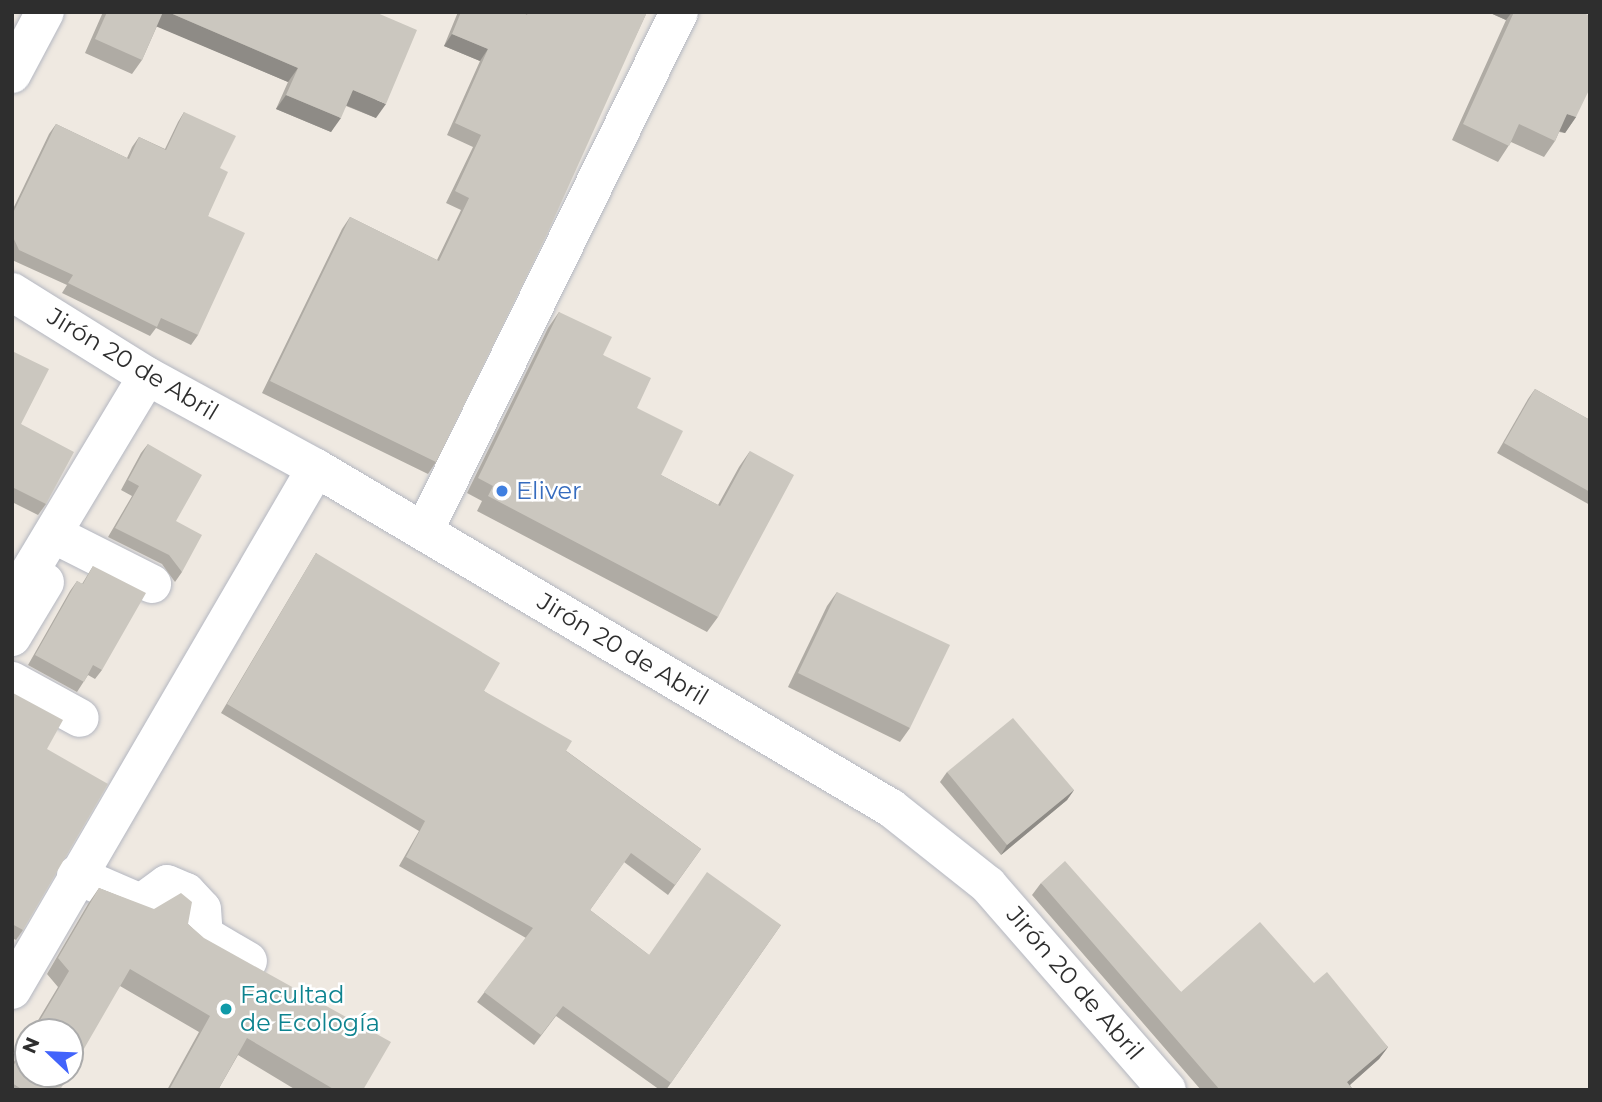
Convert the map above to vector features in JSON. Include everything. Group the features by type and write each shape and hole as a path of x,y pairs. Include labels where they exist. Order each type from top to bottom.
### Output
{"street":[{"path":"12,74 45,12"},
{"path":"424,531 679,12"},
{"name":"Jirón 20 de Abril","path":"12,292 147,376 316,468 891,808 988,885 1167,1090"},
{"path":"12,637 147,376"},
{"path":"12,990 76,875 316,468"},
{"path":"12,601 110,475 120,480"},
{"path":"61,538 152,584"},
{"path":"12,681 80,718"},
{"path":"76,875 141,904 167,884 186,892 202,908 204,935 247,961"}],"building":[{"path":"107,12 163,12 142,60 95,39"},
{"path":"168,12 375,12 417,30 386,104 353,90 341,118 286,95 298,68"},
{"path":"461,12 522,12 527,15 528,12 647,12 547,234 436,462 270,381 350,217 439,261 469,198 455,191 481,135 455,123 488,49 452,34"},
{"path":"1514,12 1582,12 1590,16 1590,88 1576,117 1567,114 1555,141 1519,124 1509,146 1463,124"},
{"path":"184,112 236,136 220,168 228,172 208,216 245,233 198,335 161,318 157,327 68,283 73,275 19,250 12,235 12,215 56,124 129,159 139,137 166,150"},
{"path":"559,312 612,337 603,355 651,378 637,408 683,431 661,475 720,506 750,451 794,475 718,617 488,496 493,486 478,478"},
{"path":"12,351 49,369 21,424 74,452 46,504 12,487"},
{"path":"1535,389 1590,420 1590,492 1504,443"},
{"path":"148,444 202,475 176,521 202,535 182,572 169,555 115,528 139,486 128,480"},
{"path":"316,553 500,663 484,691 572,741 566,751 701,849 675,885 631,853 590,910 649,955 707,872 781,925 671,1083 563,1006 541,1035 484,992 533,928 406,857 425,821 227,704"},
{"path":"93,566 146,593 102,670 93,665 84,682 35,655 77,581 83,584"},
{"path":"837,592 950,645 910,728 798,673"},
{"path":"13,693 63,720 47,749 108,784 23,930 12,924"},
{"path":"1013,718 1074,790 1007,845 947,772"},
{"path":"1065,861 1181,992 1260,922 1314,983 1327,972 1388,1047 1347,1082 1353,1090 1220,1090 1041,883"},
{"name":"Facultad de Ecología","path":"99,888 154,909 181,893 192,902 188,924 204,938 391,1042 363,1090 335,1090 247,1038 218,1090 169,1090 210,1016 130,969 84,1049 84,1018 41,1018 69,971 58,958"},
{"path":"14,1065 14,1084 12,1083"},
{"path":"20,1088 61,1088 60,1090"}],"place":[{"name":"Eliver","path":"502,491"},
{"name":"Facultad de Ecología","path":"226,1009"}]}
